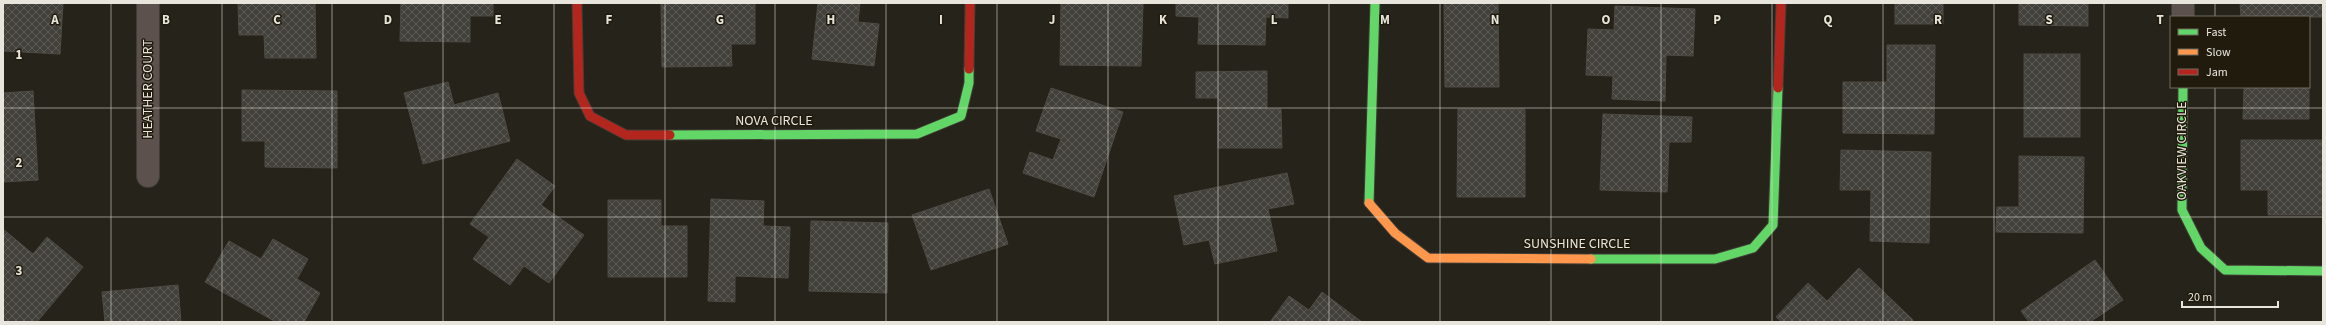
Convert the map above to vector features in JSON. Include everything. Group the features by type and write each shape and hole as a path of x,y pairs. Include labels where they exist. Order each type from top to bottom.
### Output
{"street":[{"name":"HEATHER COURT","path":"148,3 148,176"},
{"name":"NOVA CIRCLE","path":"577,3 579,93 590,116 626,136 917,134 961,116 968,83 970,3"},
{"name":"SUNSHINE CIRCLE","path":"1375,3 1369,204 1395,233 1428,258 1715,259 1753,248 1773,225 1781,3"},
{"path":"2183,3 2183,16"},
{"name":"OAKVIEW CIRCLE","path":"2183,88 2182,210 2201,248 2225,270 2323,271"}],"building":[{"path":"3,3 63,3 60,54 3,51"},
{"path":"238,3 315,3 316,58 265,58 264,35 239,35"},
{"path":"401,3 493,3 493,16 470,16 470,42 400,41"},
{"path":"661,3 755,3 755,44 731,44 732,66 662,67"},
{"path":"818,3 860,3 858,22 879,24 874,66 812,59"},
{"path":"1061,3 1143,4 1141,66 1060,65"},
{"path":"1176,3 1288,3 1288,18 1266,17 1265,45 1198,44 1199,17 1176,16"},
{"path":"1444,3 1498,3 1499,87 1445,87"},
{"path":"1895,3 1943,3 1943,24 1895,24"},
{"path":"2019,3 2088,3 2088,26 2019,25"},
{"path":"2240,3 2323,3 2323,17 2241,16"},
{"path":"1615,6 1695,9 1693,56 1666,55 1665,101 1612,99 1613,76 1586,75 1588,29 1614,30"},
{"path":"1887,45 1935,45 1934,134 1843,133 1843,82 1887,82"},
{"path":"2024,54 2080,54 2080,137 2024,137"},
{"path":"1267,71 1267,109 1281,109 1282,148 1218,148 1218,98 1196,98 1196,72"},
{"path":"448,82 454,105 498,93 510,141 423,164 404,93"},
{"path":"1051,88 1123,112 1094,197 1023,173 1030,152 1053,160 1061,139 1036,131"},
{"path":"2244,88 2309,88 2309,119 2243,119"},
{"path":"242,90 337,91 337,168 265,167 265,141 242,141"},
{"path":"33,91 38,180 3,182 3,93"},
{"path":"1458,109 1525,109 1525,197 1457,197"},
{"path":"1603,114 1692,117 1691,142 1669,142 1667,192 1600,190"},
{"path":"2241,140 2323,140 2323,215 2268,215 2268,190 2241,190"},
{"path":"1841,150 1931,152 1929,243 1870,241 1871,190 1840,190"},
{"path":"2019,156 2084,157 2083,233 1996,232 1997,207 2019,207"},
{"path":"517,159 555,186 541,205 584,235 549,283 524,266 510,285 473,259 489,237 470,224"},
{"path":"1287,173 1294,204 1268,209 1277,251 1215,264 1209,240 1184,245 1174,196"},
{"path":"989,189 1008,244 931,270 912,215"},
{"path":"711,199 764,201 763,226 790,227 788,278 735,276 735,302 708,301"},
{"path":"608,200 661,200 661,226 687,226 687,277 608,277"},
{"path":"811,221 888,223 887,293 809,291"},
{"path":"3,229 33,254 47,237 83,267 37,322 3,322"},
{"path":"273,239 308,259 297,279 320,293 304,322 276,322 205,282 229,241 261,259"},
{"path":"2095,260 2123,300 2090,322 2029,322 2021,311"},
{"path":"1859,268 1913,320 1912,322 1782,322 1776,317 1808,283 1827,301"},
{"path":"178,285 181,322 105,322 102,292"},
{"path":"1322,292 1362,322 1270,322 1289,296 1309,310"}],"traffic: fast":[{"path":"1369,203 1375,3"},
{"path":"670,135 917,134 961,116 969,83 969,69"},
{"path":"1591,259 1715,259 1753,248 1773,225 1778,88"},
{"path":"2183,88 2182,210 2201,248 2225,270 2323,271"}],"traffic: slow":[{"path":"1369,203 1395,233 1428,258 1591,259"}],"traffic: jam":[{"path":"577,3 579,93 590,116 626,135 670,135"},
{"path":"969,69 970,3"},
{"path":"1778,88 1781,3"}]}
